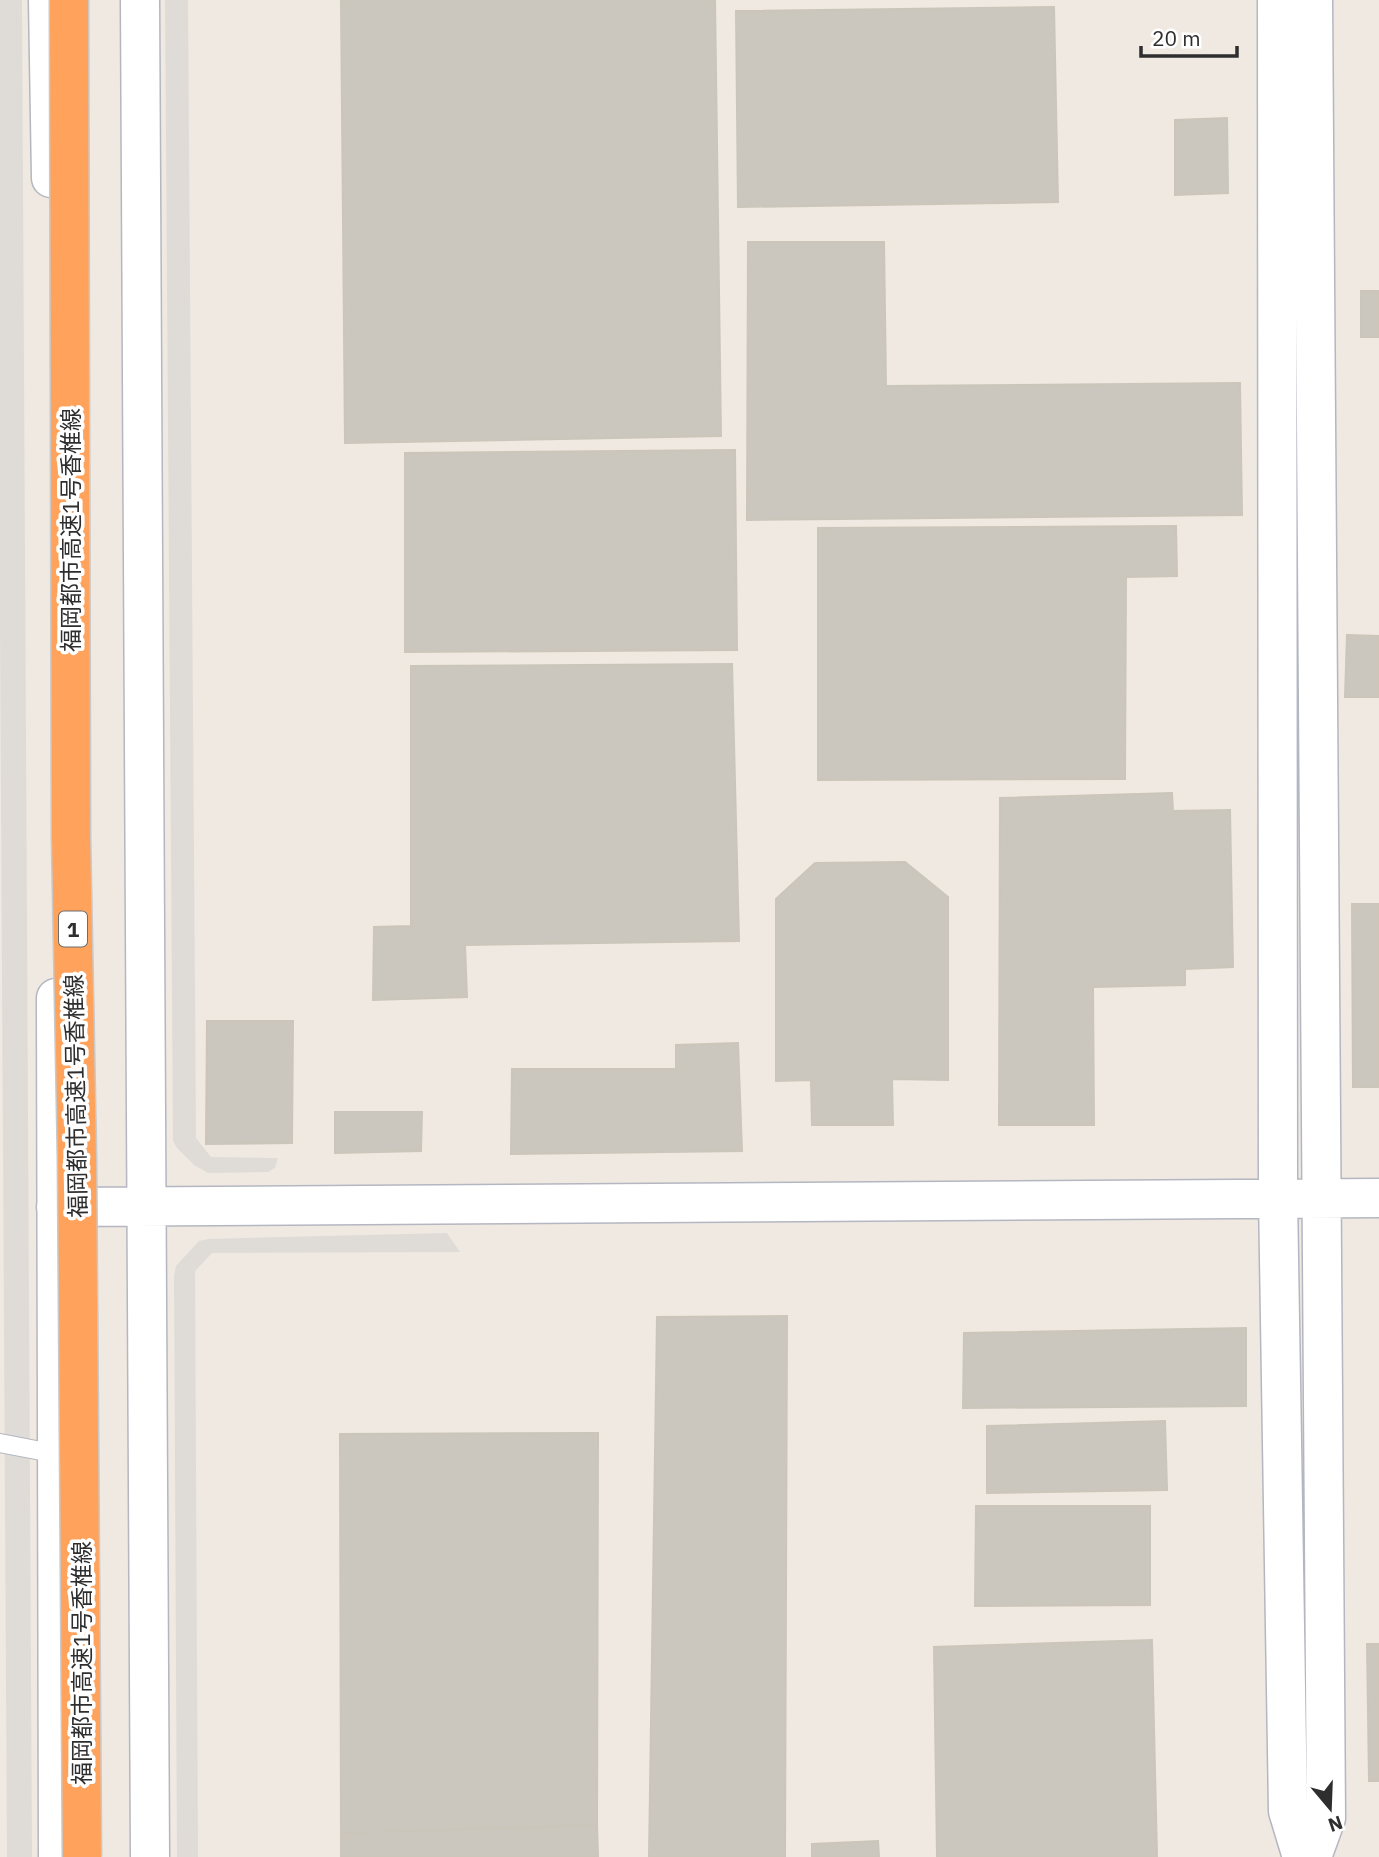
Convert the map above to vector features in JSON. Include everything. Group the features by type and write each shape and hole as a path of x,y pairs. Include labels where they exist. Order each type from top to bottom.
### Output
{"highway":[{"name":"福岡都市高速1号香椎線","path":"58,0 65,1857"},
{"name":"福岡都市高速1号香椎線","path":"69,0 71,837 77,1185 82,1857"}],"street":[{"path":"48,0 57,1207 58,1857"},
{"path":"140,0 150,1857"},
{"path":"1277,0 1278,1197 1288,1811 1302,1857"},
{"path":"1312,1857 1326,1818 1313,0"},
{"path":"57,1207 1379,1198"}],"lane":[{"path":"0,1443 57,1454"}],"shaded area":[{"path":"0,0 22,0 32,1857 7,1857 0,627"},
{"path":"165,0 188,0 196,1138 211,1157 278,1158 275,1168 268,1172 208,1173 194,1165 173,1141"},
{"path":"447,1233 460,1252 212,1253 195,1271 198,1857 177,1857 176,1266 199,1241 208,1239"}],"building":[{"path":"341,0 715,0 721,436 345,443"},
{"path":"1054,7 1058,202 738,207 736,11"},
{"path":"1227,118 1228,193 1175,195 1175,120"},
{"path":"748,242 884,242 886,386 1240,383 1242,515 747,520"},
{"path":"1361,291 1379,291 1379,337 1361,337"},
{"path":"735,450 737,650 405,652 405,453"},
{"path":"1176,526 1177,576 1126,577 1125,779 818,780 818,528"},
{"path":"1347,635 1379,636 1379,697 1345,697"},
{"path":"732,664 739,941 465,945 467,997 373,1000 374,927 411,926 411,666"},
{"path":"1172,793 1173,811 1230,810 1233,967 1185,969 1185,985 1093,987 1094,1125 999,1125 1000,798"},
{"path":"905,862 948,897 948,1080 892,1079 893,1125 812,1125 811,1080 776,1081 776,899 815,863"},
{"path":"1352,904 1379,904 1379,1087 1353,1087"},
{"path":"207,1021 293,1021 292,1143 206,1144"},
{"path":"738,1043 742,1151 511,1154 512,1069 676,1069 676,1045"},
{"path":"335,1112 422,1112 421,1151 335,1153"},
{"path":"787,1316 785,1857 649,1857 657,1317"},
{"path":"1246,1328 1246,1406 963,1408 964,1333"},
{"path":"1165,1421 1167,1490 987,1493 987,1426"},
{"path":"598,1433 597,1825 341,1833 340,1434"},
{"path":"976,1506 1150,1506 1150,1605 975,1606"},
{"path":"1152,1640 1157,1857 937,1857 934,1647"},
{"path":"1367,1644 1379,1644 1379,1781 1369,1781"},
{"path":"597,1825 598,1857 341,1857 341,1833"},
{"path":"878,1841 879,1857 812,1857 812,1844"}]}
